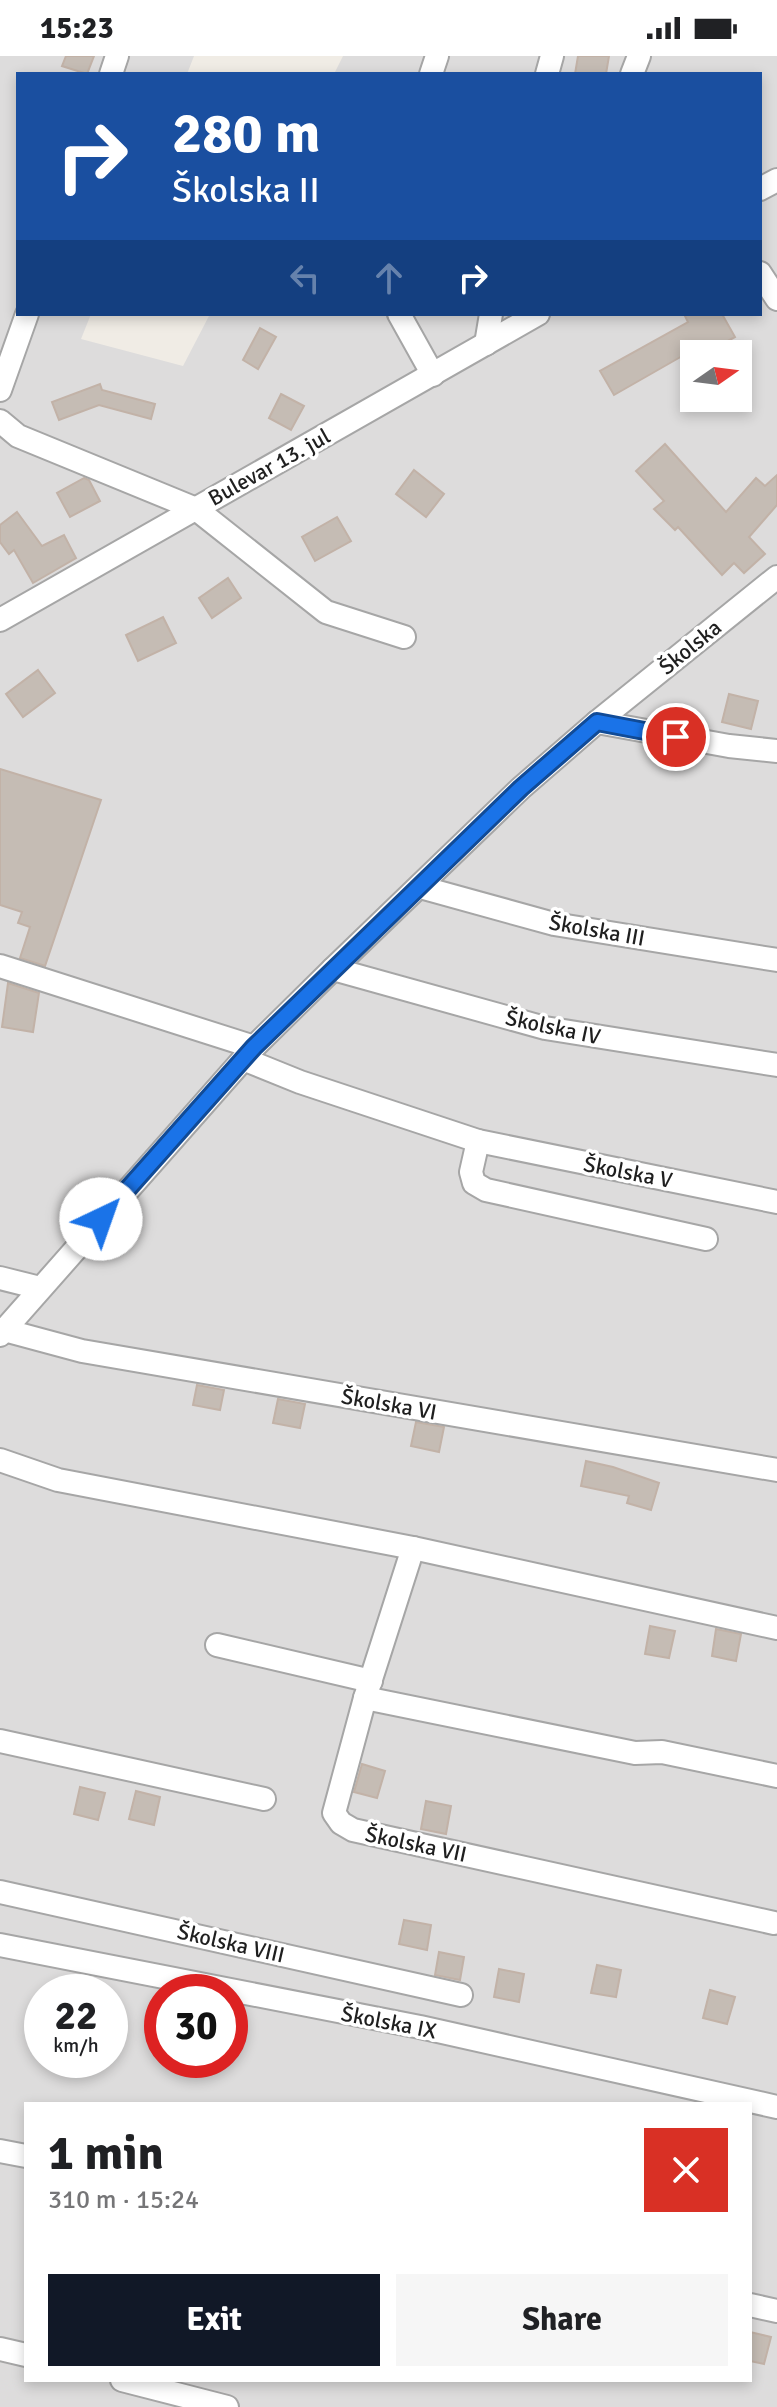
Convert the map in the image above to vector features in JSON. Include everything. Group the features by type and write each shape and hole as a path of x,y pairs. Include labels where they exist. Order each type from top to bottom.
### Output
{"street":[{"path":"762,276 777,299"},
{"path":"0,390 26,316"},
{"path":"400,316 433,375"},
{"path":"486,344 491,316"},
{"name":"Bulevar 13. jul","path":"0,620 535,316"},
{"path":"0,421 18,436 196,509 326,612 404,637"},
{"name":"Školska","path":"2,1332 249,1053 333,969 521,788 597,722 777,577"},
{"path":"597,722 729,746 777,751"},
{"name":"Školska III","path":"420,887 554,924 777,960"},
{"name":"Školska V","path":"0,966 249,1053 300,1082 478,1141 777,1202"},
{"name":"Školska IV","path":"333,969 545,1028 777,1065"},
{"path":"478,1141 471,1172 474,1183 486,1190 706,1239"},
{"path":"0,1278 40,1288"},
{"name":"Školska VI","path":"2,1332 82,1351 777,1470"},
{"path":"0,1460 58,1480 413,1548 777,1628"},
{"name":"Školska VII","path":"413,1548 368,1689 334,1813 341,1823 353,1830 774,1923"},
{"path":"217,1645 368,1689 635,1753 662,1752 777,1776"},
{"path":"0,1741 264,1799"},
{"name":"Školska VIII","path":"0,1892 461,1995"},
{"name":"Školska IX","path":"0,1945 420,2027 777,2107"},
{"path":"0,2151 24,2156"},
{"path":"752,2305 777,2311"},
{"path":"0,2349 24,2355"},
{"path":"130,2382 227,2407"}],"shaded area":[{"path":"0,56 194,56 188,72 16,72 16,316 90,316 81,339 183,366 209,316 762,316 762,72 335,72 343,56 777,56 777,2407 0,2407"}],"building":[{"path":"66,56 94,56 88,72 62,66"},
{"path":"578,56 609,56 606,72 575,72"},
{"path":"685,316 723,316 735,337 730,340 680,340 680,357 614,395 600,371 688,322"},
{"path":"260,328 276,337 258,369 243,360"},
{"path":"100,384 102,390 155,404 151,419 99,405 59,420 52,402"},
{"path":"281,394 304,406 291,430 269,418"},
{"path":"665,444 726,512 756,478 765,486 777,475 777,505 749,537 765,554 744,573 734,563 722,575 678,527 675,530 654,509 664,501 636,471"},
{"path":"414,470 444,494 426,517 396,494"},
{"path":"84,478 89,480 100,501 70,517 57,493"},
{"path":"17,512 42,546 64,535 76,558 33,583 14,550 9,554 0,542 0,525"},
{"path":"337,517 351,541 315,561 302,537"},
{"path":"228,578 241,598 212,618 199,598"},
{"path":"163,617 176,643 138,661 126,635"},
{"path":"38,670 55,693 23,717 6,694"},
{"path":"729,694 758,701 751,729 722,722"},
{"path":"0,769 101,800 45,966 20,958 30,927 18,923 22,912 0,905"},
{"path":"8,983 39,993 33,1032 2,1027"},
{"path":"197,1385 224,1390 220,1410 193,1405"},
{"path":"278,1399 305,1404 300,1428 273,1423"},
{"path":"416,1422 444,1427 439,1452 411,1446"},
{"path":"586,1461 659,1483 651,1510 627,1503 629,1496 581,1486"},
{"path":"650,1626 675,1631 669,1658 645,1654"},
{"path":"716,1629 741,1634 736,1661 712,1656"},
{"path":"362,1764 385,1771 377,1798 354,1792"},
{"path":"80,1787 105,1793 98,1820 74,1814"},
{"path":"136,1791 160,1797 154,1825 129,1819"},
{"path":"426,1801 451,1806 446,1834 421,1829"},
{"path":"404,1920 431,1925 427,1950 399,1944"},
{"path":"439,1952 464,1957 460,1980 435,1975"},
{"path":"597,1965 621,1970 616,1997 591,1993"},
{"path":"499,1969 524,1974 519,2002 494,1997"},
{"path":"710,1990 735,1997 727,2024 703,2018"},
{"path":"752,2332 771,2337 764,2364 752,2361"}],"route":[{"path":"101,1219 254,1047 521,788 597,722 676,737"}]}
